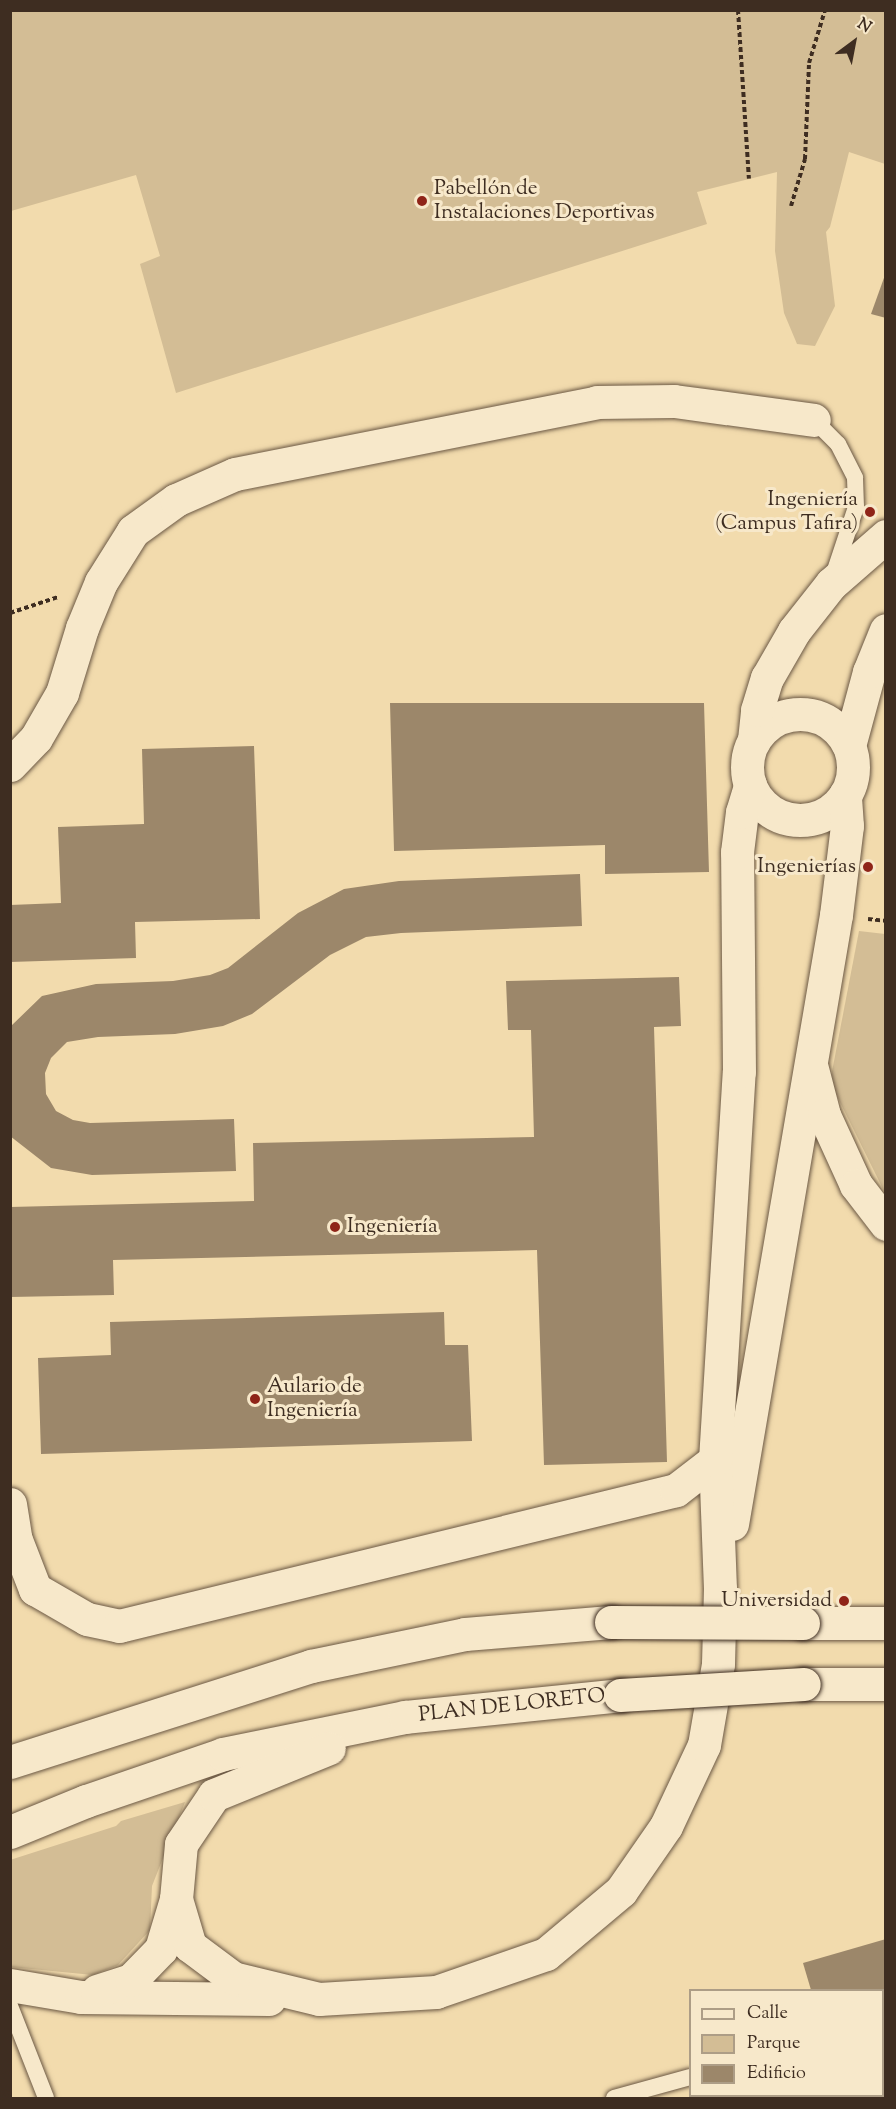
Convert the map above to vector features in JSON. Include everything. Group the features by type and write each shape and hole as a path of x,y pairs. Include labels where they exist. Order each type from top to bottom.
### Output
{"street":[{"path":"10,765 36,738 62,693 82,628 100,582 133,531 185,495 234,474 597,402 674,400 814,420"},
{"path":"754,740 757,710 767,678 794,631 831,584 885,536"},
{"path":"750,785 758,799 771,811 786,818 802,819 819,816 834,808 845,795 853,774 849,746 869,672 885,630"},
{"path":"10,1985 81,1997 319,1999 436,1992 546,1954 621,1891 666,1826 704,1745 718,1664 720,1589 715,1460 739,1072 737,852 742,812 750,785 748,754 754,740 764,727 778,718 803,714 827,721 840,732 849,746"},
{"path":"720,1589 811,1065 840,883 847,826 845,795"},
{"path":"811,1065 824,1115 852,1175 885,1224"},
{"path":"10,1504 16,1540 35,1589 87,1619 119,1626 676,1490 715,1460"},
{"path":"10,1762 312,1666 465,1634 611,1622 885,1623"},
{"name":"PLAN DE LORETO","path":"405,1717 620,1695 804,1684 885,1684"},
{"path":"81,1997 131,1980 160,1949 176,1899 181,1844 214,1795 405,1717"},
{"path":"10,1832 86,1801 223,1754 405,1717"},
{"path":"176,1899 190,1946 233,1978 319,1999"}],"lane":[{"path":"814,420 838,444 855,478 856,507 831,584"},
{"path":"10,2006 46,2098"},
{"path":"614,2098 689,2077"}],"path":[{"path":"738,10 749,178"},
{"path":"791,206 805,159 809,63 825,10"}],"green space":[{"name":"Pabellón de Instalaciones Deportivas","path":"11,10 885,11 885,164 849,152 830,227 826,232 835,306 815,346 797,344 784,313 775,251 777,172 697,192 707,224 176,393 140,264 160,256 136,175 11,211"},
{"path":"859,931 885,934 885,1193 830,1082"},
{"path":"185,1802 152,1886 150,1930 118,1965 93,1975 11,1967 10,1860 116,1826 121,1821"}],"building":[{"path":"886,275 886,318 871,314"},
{"path":"390,703 704,703 709,872 605,874 605,845 394,851"},
{"path":"254,746 260,919 135,922 136,958 10,962 10,905 61,903 58,827 144,824 142,749"},
{"path":"580,874 582,926 401,933 366,937 330,955 252,1014 223,1026 175,1034 98,1037 67,1042 51,1058 45,1073 46,1094 56,1111 73,1120 90,1123 234,1119 236,1171 92,1175 51,1168 10,1136 10,1027 42,996 96,984 173,981 210,975 228,968 298,913 344,889 399,881"},
{"name":"Ingeniería","path":"679,977 681,1026 654,1027 667,1462 544,1465 537,1250 113,1260 114,1295 10,1297 10,1207 254,1201 253,1143 534,1137 531,1030 508,1030 506,981"},
{"name":"Aulario de Ingeniería","path":"444,1312 445,1345 468,1345 472,1441 41,1454 38,1358 111,1355 110,1322"},
{"path":"886,1939 886,1991 884,1989 811,1989 803,1963"}],"place":[{"name":"Pabellón de Instalaciones Deportivas","path":"422,201"},
{"name":"Ingeniería (Campus Tafira)","path":"870,512"},
{"name":"Ingenierías","path":"868,867"},
{"name":"Ingeniería","path":"335,1227"},
{"name":"Aulario de Ingeniería","path":"255,1399"},
{"name":"Universidad","path":"844,1601"}]}
